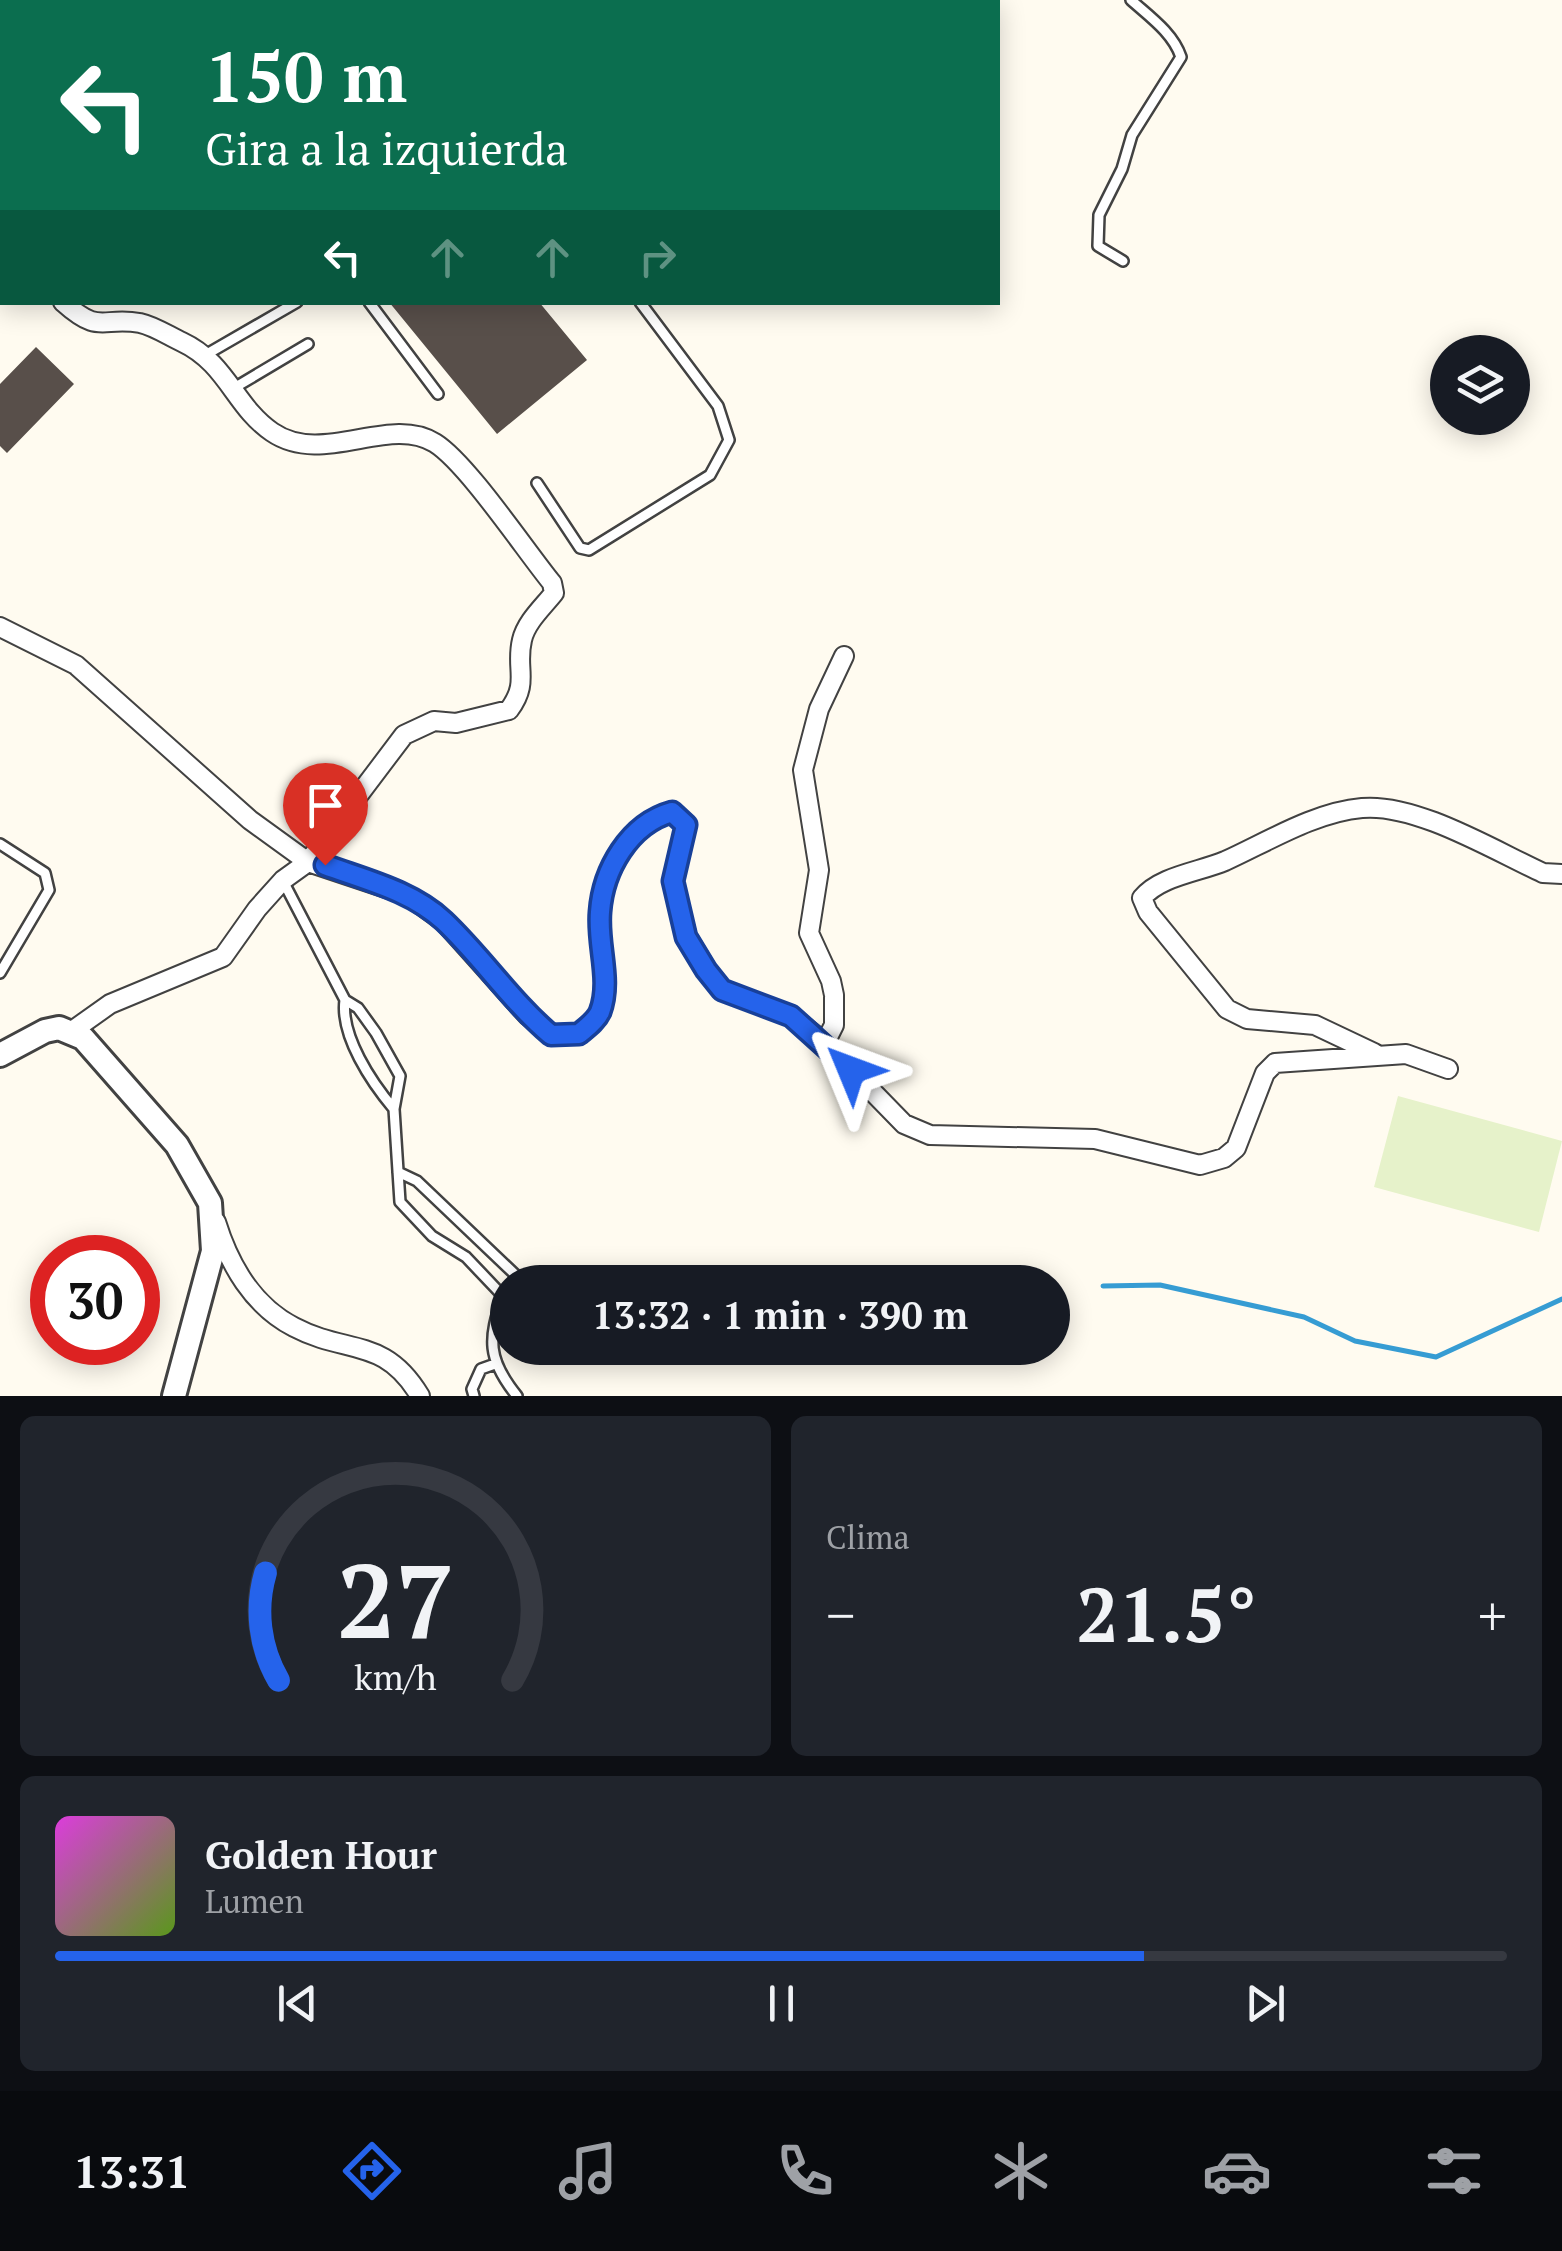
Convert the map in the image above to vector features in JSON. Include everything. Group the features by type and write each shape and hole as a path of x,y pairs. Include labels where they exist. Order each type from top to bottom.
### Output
{"street":[{"path":"67,305 83,320 101,325 140,323 207,354 272,433 322,446 408,434 434,442 461,469 552,583 554,594 534,618 522,641 523,684 508,710 456,724 434,721 404,735 308,862 282,880 223,956 126,996 72,1031"},
{"path":"0,627 76,665 250,820 308,862 407,895 444,921 527,1015 551,1035 579,1034 598,1017 605,988 600,912 613,861 656,816 672,812 686,825 673,881 686,937 722,990 791,1016 825,1043 904,1124 930,1134 1095,1139 1200,1165 1224,1158 1236,1148 1265,1073 1276,1063 1375,1053 1406,1054 1448,1069"},
{"path":"825,1043 834,1025 834,995 832,981 809,933 819,870 803,770 819,709 844,656"},
{"path":"1375,1053 1315,1025 1247,1019 1227,1010 1148,912 1142,898 1151,887 1214,866 1326,817 1363,808 1401,812 1543,873 1562,874"},
{"path":"0,1055 45,1030 60,1028 72,1031 95,1049 177,1145 210,1203 221,1239 239,1276 258,1300 295,1328 386,1356 407,1374 420,1396"},
{"path":"174,1396 213,1250 210,1203"}],"lane":[{"path":"1124,261 1098,246 1099,215 1122,169 1132,135 1182,57 1170,37 1131,0"},
{"path":"207,354 292,305"},
{"path":"371,305 438,394"},
{"path":"537,483 580,548 589,550 710,475 729,440 718,406 642,305"},
{"path":"234,388 308,344"},
{"path":"0,844 44,873 49,890 0,972"},
{"path":"282,880 345,1000 358,1008 394,1059 400,1076 394,1109 400,1202 432,1236 466,1257 490,1280"},
{"path":"345,1000 344,1012 353,1040 375,1087 394,1109"},
{"path":"398,1172 417,1181 505,1265"},
{"path":"474,1396 472,1389 481,1369 492,1365"},
{"path":"496,1365 517,1396"}],"green space":[{"path":"1398,1096 1562,1141 1539,1232 1374,1187"}],"building":[{"path":"391,305 541,305 587,360 497,434"},
{"path":"36,347 74,384 7,453 0,446 0,384"}],"waterway":[{"path":"1103,1286 1160,1285 1304,1317 1355,1341 1436,1357 1562,1299"}],"route":[{"path":"325,865 407,895 444,921 527,1015 551,1035 579,1034 598,1017 605,988 600,912 613,861 634,834 656,816 672,812 683,818 686,825 673,881 686,937 706,970 722,990 791,1016 851,1070"}]}
